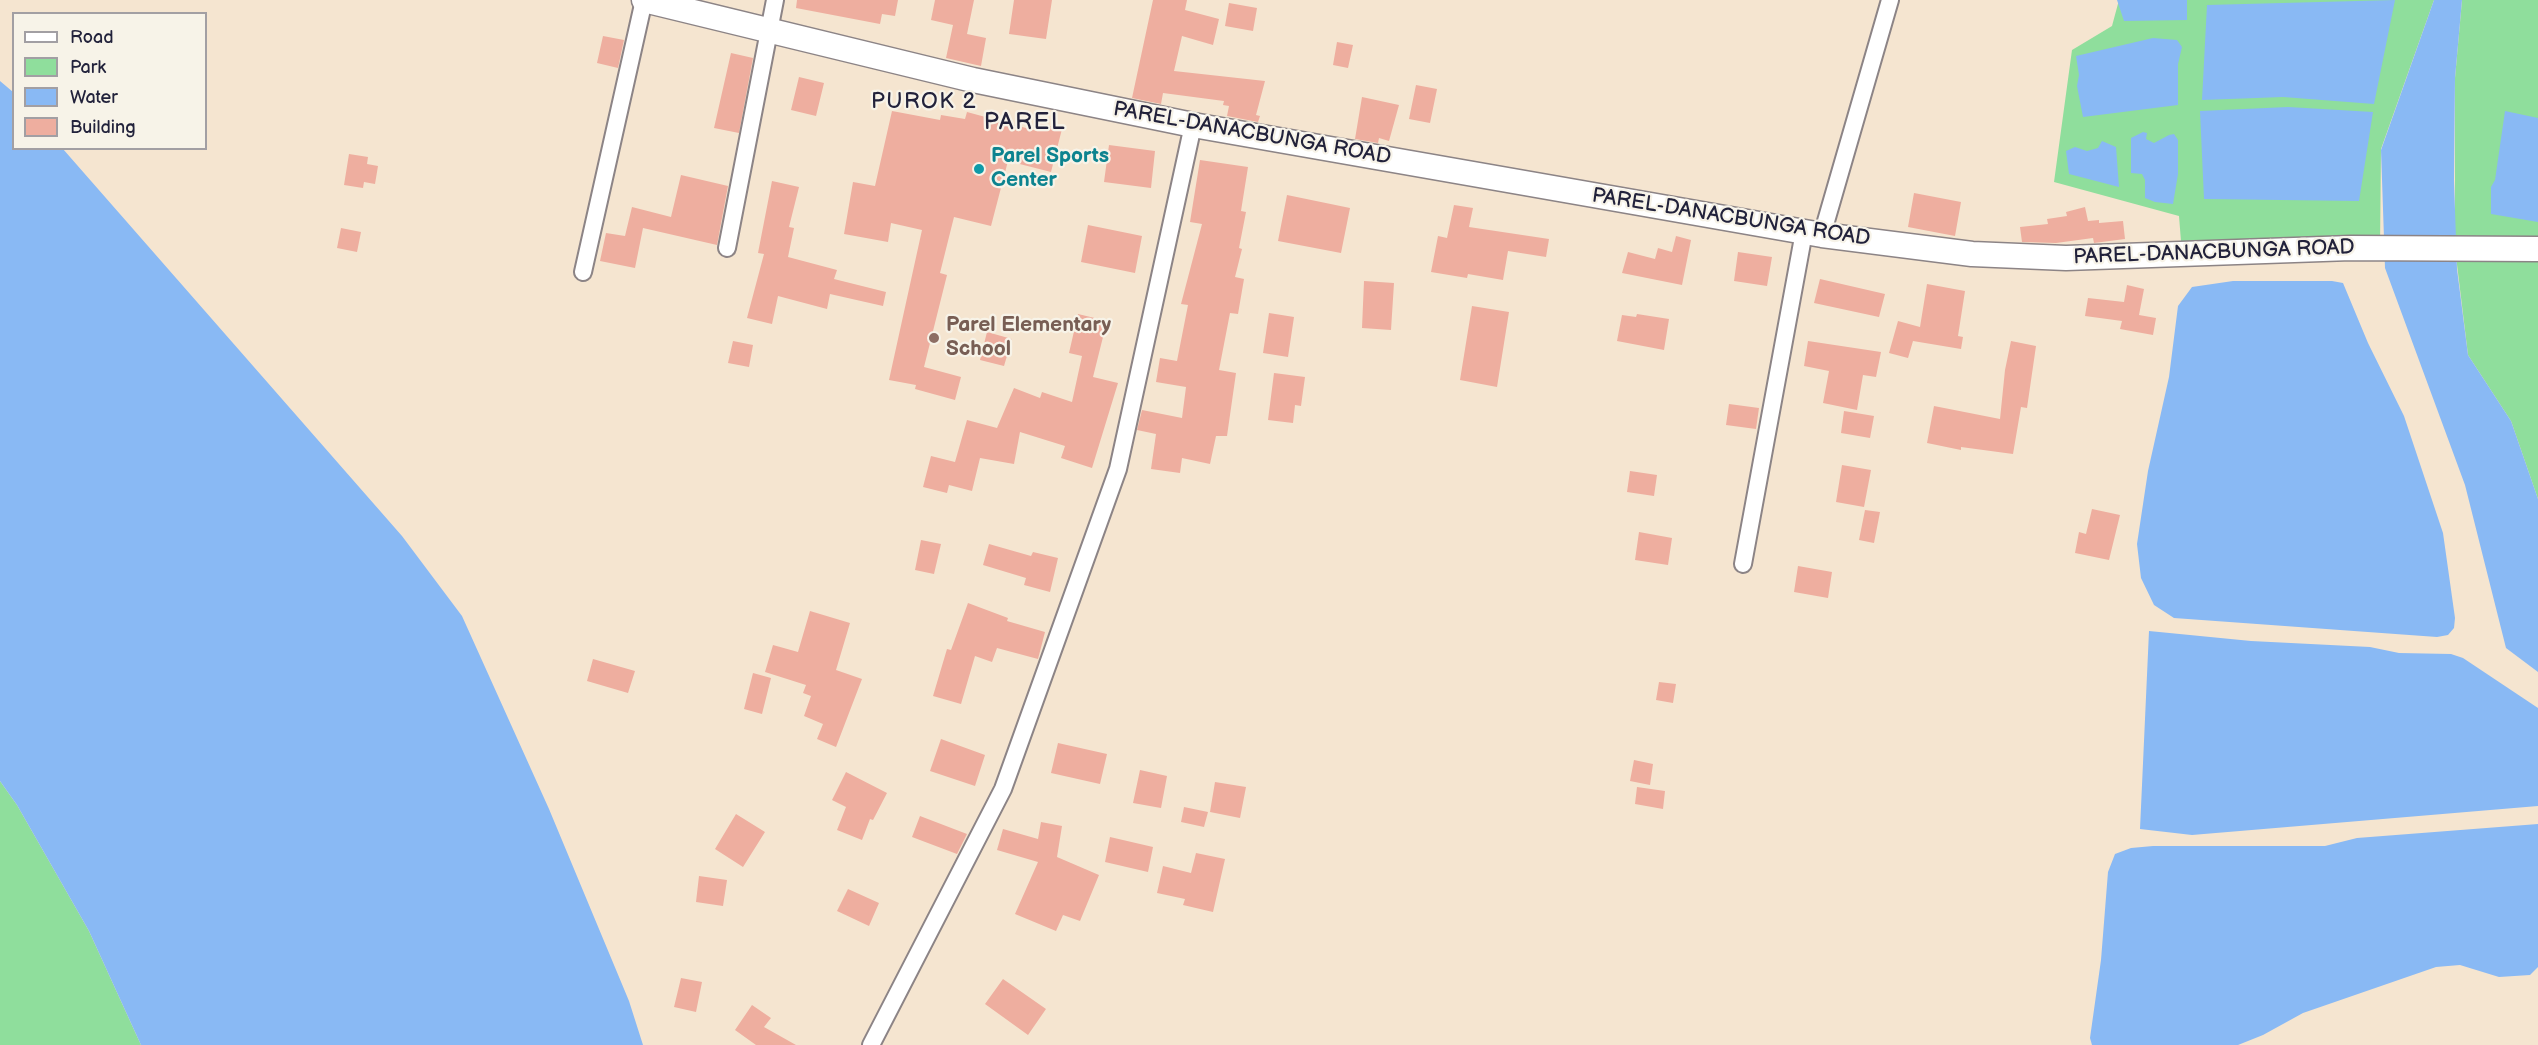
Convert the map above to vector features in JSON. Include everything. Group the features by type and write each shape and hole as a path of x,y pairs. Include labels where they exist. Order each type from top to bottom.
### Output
{"main road":[{"name":"PAREL-DANACBUNGA ROAD","path":"644,0 973,80 1194,124 1813,233 1972,254 2066,258 2351,248 2538,249"}],"street":[{"path":"583,272 644,0"},
{"path":"727,248 775,0"},
{"path":"1743,564 1813,233 1890,0"},
{"path":"872,1045 1004,789 1118,469 1194,124"}],"green space":[{"path":"2119,0 2434,0 2381,149 2380,248 2182,254 2179,216 2054,182 2072,50 2112,26"},
{"path":"2462,0 2538,0 2538,499 2511,421 2468,355 2455,248 2455,78"},
{"path":"0,781 17,805 89,931 141,1045 0,1045"}],"water":[{"path":"2117,0 2187,0 2187,20 2124,21"},
{"path":"2395,0 2374,104 2283,97 2202,100 2207,5"},
{"path":"2434,0 2462,0 2455,78 2454,180 2457,269 2468,355 2511,421 2538,499 2538,672 2506,648 2465,485 2385,268 2381,150"},
{"path":"2153,38 2177,40 2182,47 2178,64 2178,105 2083,117 2077,86 2079,75 2076,56"},
{"path":"0,81 12,91 12,150 64,150 402,536 462,616 549,809 629,1001 643,1045 141,1045 89,931 17,805 0,781"},
{"path":"2288,107 2373,112 2359,201 2204,199 2200,111"},
{"path":"2505,111 2538,118 2538,222 2491,214 2491,187 2495,180"},
{"path":"2143,132 2147,133 2146,139 2154,143 2174,134 2178,140 2178,174 2173,204 2155,202 2145,198 2145,180 2142,174 2131,173 2131,138"},
{"path":"2102,141 2116,147 2119,187 2069,174 2066,151 2075,147 2087,151 2098,148"},
{"path":"2233,281 2343,283 2368,343 2404,416 2443,533 2455,618 2454,628 2448,635 2437,637 2174,618 2154,605 2141,578 2137,544 2148,471 2169,377 2178,306 2192,287"},
{"path":"2149,631 2251,641 2370,647 2399,653 2451,654 2463,658 2538,708 2538,806 2192,835 2140,829"},
{"path":"2538,824 2538,967 2530,975 2499,977 2460,965 2436,967 2303,1013 2263,1035 2238,1045 2092,1045 2090,1038 2101,960 2108,872 2115,854 2131,848 2153,846 2325,846 2357,838"}],"building":[{"path":"797,0 898,0 895,16 882,14 880,24 796,8"},
{"path":"935,0 974,0 967,34 986,38 981,66 946,58 953,25 931,20"},
{"path":"1014,0 1052,0 1046,39 1009,34"},
{"path":"1153,0 1187,0 1185,10 1219,19 1213,45 1182,36 1174,71 1265,81 1256,115 1260,116 1258,122 1227,116 1229,106 1223,105 1224,101 1163,93 1161,104 1132,98"},
{"path":"1229,3 1257,8 1253,31 1225,26"},
{"path":"603,36 624,40 618,68 597,63"},
{"path":"1337,42 1353,45 1348,68 1333,65"},
{"path":"731,53 753,58 739,133 714,128"},
{"path":"799,77 824,83 816,116 791,110"},
{"path":"1416,85 1437,89 1430,123 1409,119"},
{"path":"1362,97 1399,105 1389,141 1379,138 1378,143 1355,139"},
{"path":"892,111 940,120 941,115 965,119 967,112 1037,131 1039,123 1062,129 1051,172 1008,161 991,226 954,217 940,273 947,275 924,367 961,377 955,400 915,389 916,385 889,380 922,230 891,223 888,242 844,234 853,182 875,186"},
{"path":"1109,145 1155,151 1151,188 1104,182"},
{"path":"349,154 368,157 367,164 378,166 375,184 364,182 363,188 344,185"},
{"path":"1200,160 1248,167 1241,211 1246,212 1239,248 1242,249 1235,277 1244,279 1238,314 1230,313 1219,370 1236,373 1227,436 1216,436 1210,464 1182,458 1180,473 1151,469 1156,434 1137,430 1142,410 1182,418 1186,387 1156,382 1160,358 1177,361 1188,305 1181,304 1202,224 1190,222"},
{"path":"681,175 728,186 717,245 643,228 635,268 600,261 606,233 625,236 632,207 671,217"},
{"path":"772,181 799,187 789,227 794,228 788,257 837,270 834,279 886,292 883,306 830,294 827,309 778,296 772,324 747,318 764,254 758,253"},
{"path":"1914,193 1961,202 1955,236 1908,227"},
{"path":"1287,195 1350,208 1341,253 1278,241"},
{"path":"1454,205 1473,208 1469,227 1549,239 1546,257 1508,251 1503,280 1468,274 1467,278 1431,272 1438,236 1447,238"},
{"path":"2085,207 2088,221 2099,220 2099,223 2123,221 2125,239 2094,243 2093,238 2056,243 2022,242 2020,227 2048,224 2047,219 2067,216 2066,212"},
{"path":"1088,225 1142,236 1135,273 1081,262"},
{"path":"341,228 361,232 357,252 337,248"},
{"path":"1676,236 1691,240 1682,285 1622,273 1628,252 1655,259 1658,248 1672,252"},
{"path":"1738,252 1772,257 1767,286 1734,281"},
{"path":"1820,279 1885,294 1879,317 1814,303"},
{"path":"1364,281 1394,283 1391,330 1362,328"},
{"path":"1927,284 1965,291 1958,336 1963,337 1961,349 1913,341 1908,358 1889,353 1898,321 1920,327"},
{"path":"2127,285 2144,289 2139,315 2156,318 2153,335 2120,329 2122,321 2085,316 2088,298 2124,302"},
{"path":"1472,306 1509,312 1497,387 1460,380"},
{"path":"1269,313 1294,317 1288,357 1263,353"},
{"path":"1078,314 1107,321 1093,377 1118,383 1092,468 1061,458 1065,446 1020,432 1014,464 980,458 972,491 949,485 947,493 923,487 931,456 955,462 967,420 997,428 1014,388 1040,398 1042,392 1072,402 1082,356 1069,353"},
{"path":"1637,314 1669,319 1664,350 1617,341 1622,315 1636,317"},
{"path":"987,332 1012,339 1004,366 980,360"},
{"path":"733,341 753,345 749,367 728,363"},
{"path":"1808,341 1881,352 1876,377 1863,375 1857,410 1823,403 1829,371 1804,366"},
{"path":"2011,341 2036,346 2027,408 2021,407 2013,454 1961,447 1961,450 1927,443 1934,406 2000,419 2005,370"},
{"path":"1274,373 1305,377 1301,406 1295,405 1293,423 1268,420"},
{"path":"1729,404 1759,408 1756,429 1726,425"},
{"path":"1844,411 1874,416 1870,438 1841,433"},
{"path":"1842,465 1871,470 1864,507 1836,502"},
{"path":"1630,471 1657,475 1654,496 1627,492"},
{"path":"2092,509 2120,515 2109,560 2075,553 2079,532 2086,534"},
{"path":"1865,510 1880,512 1874,543 1859,540"},
{"path":"1639,532 1672,538 1668,565 1635,560"},
{"path":"921,540 941,544 934,574 915,570"},
{"path":"989,544 1031,556 1033,552 1058,558 1050,592 1024,585 1026,578 983,565"},
{"path":"1798,566 1832,572 1828,598 1794,592"},
{"path":"968,603 1008,618 1007,621 1045,632 1038,659 997,648 992,662 975,656 961,704 933,696 947,649 951,650"},
{"path":"810,611 850,623 836,670 862,679 836,747 817,739 823,724 804,716 811,696 803,693 806,685 765,672 773,645 798,652"},
{"path":"593,659 635,671 628,693 587,681"},
{"path":"753,673 771,678 762,714 744,709"},
{"path":"1659,682 1676,684 1673,703 1656,700"},
{"path":"941,739 985,755 975,786 930,771"},
{"path":"1058,743 1107,754 1100,784 1051,773"},
{"path":"1634,760 1653,764 1650,785 1630,781"},
{"path":"1140,770 1167,776 1161,808 1133,803"},
{"path":"846,772 887,793 873,820 870,819 862,840 837,830 846,807 832,800"},
{"path":"1215,782 1246,787 1240,818 1210,812"},
{"path":"1637,787 1665,791 1663,809 1635,804"},
{"path":"1184,807 1208,812 1204,827 1181,822"},
{"path":"736,814 765,832 743,867 715,849"},
{"path":"920,816 967,834 957,854 912,837"},
{"path":"1041,822 1062,826 1057,857 1099,875 1080,921 1063,915 1056,931 1015,914 1038,862 997,850 1003,829 1038,839"},
{"path":"1110,837 1153,847 1148,872 1105,862"},
{"path":"1196,853 1225,859 1213,912 1183,905 1185,899 1157,893 1163,866 1191,873"},
{"path":"699,876 727,880 723,906 696,902"},
{"path":"848,889 879,903 869,926 837,911"},
{"path":"681,978 702,982 696,1012 674,1007"},
{"path":"1003,979 1046,1009 1028,1035 985,1004"},
{"path":"752,1005 771,1018 764,1027 796,1045 756,1045 735,1030"}],"place":[{"name":"Parel Sports Center","path":"979,169"},
{"name":"Parel Elementary School","path":"934,338"}],"district":[{"name":"PUROK 2","path":"924,102"},
{"name":"PAREL","path":"1025,123"}]}
